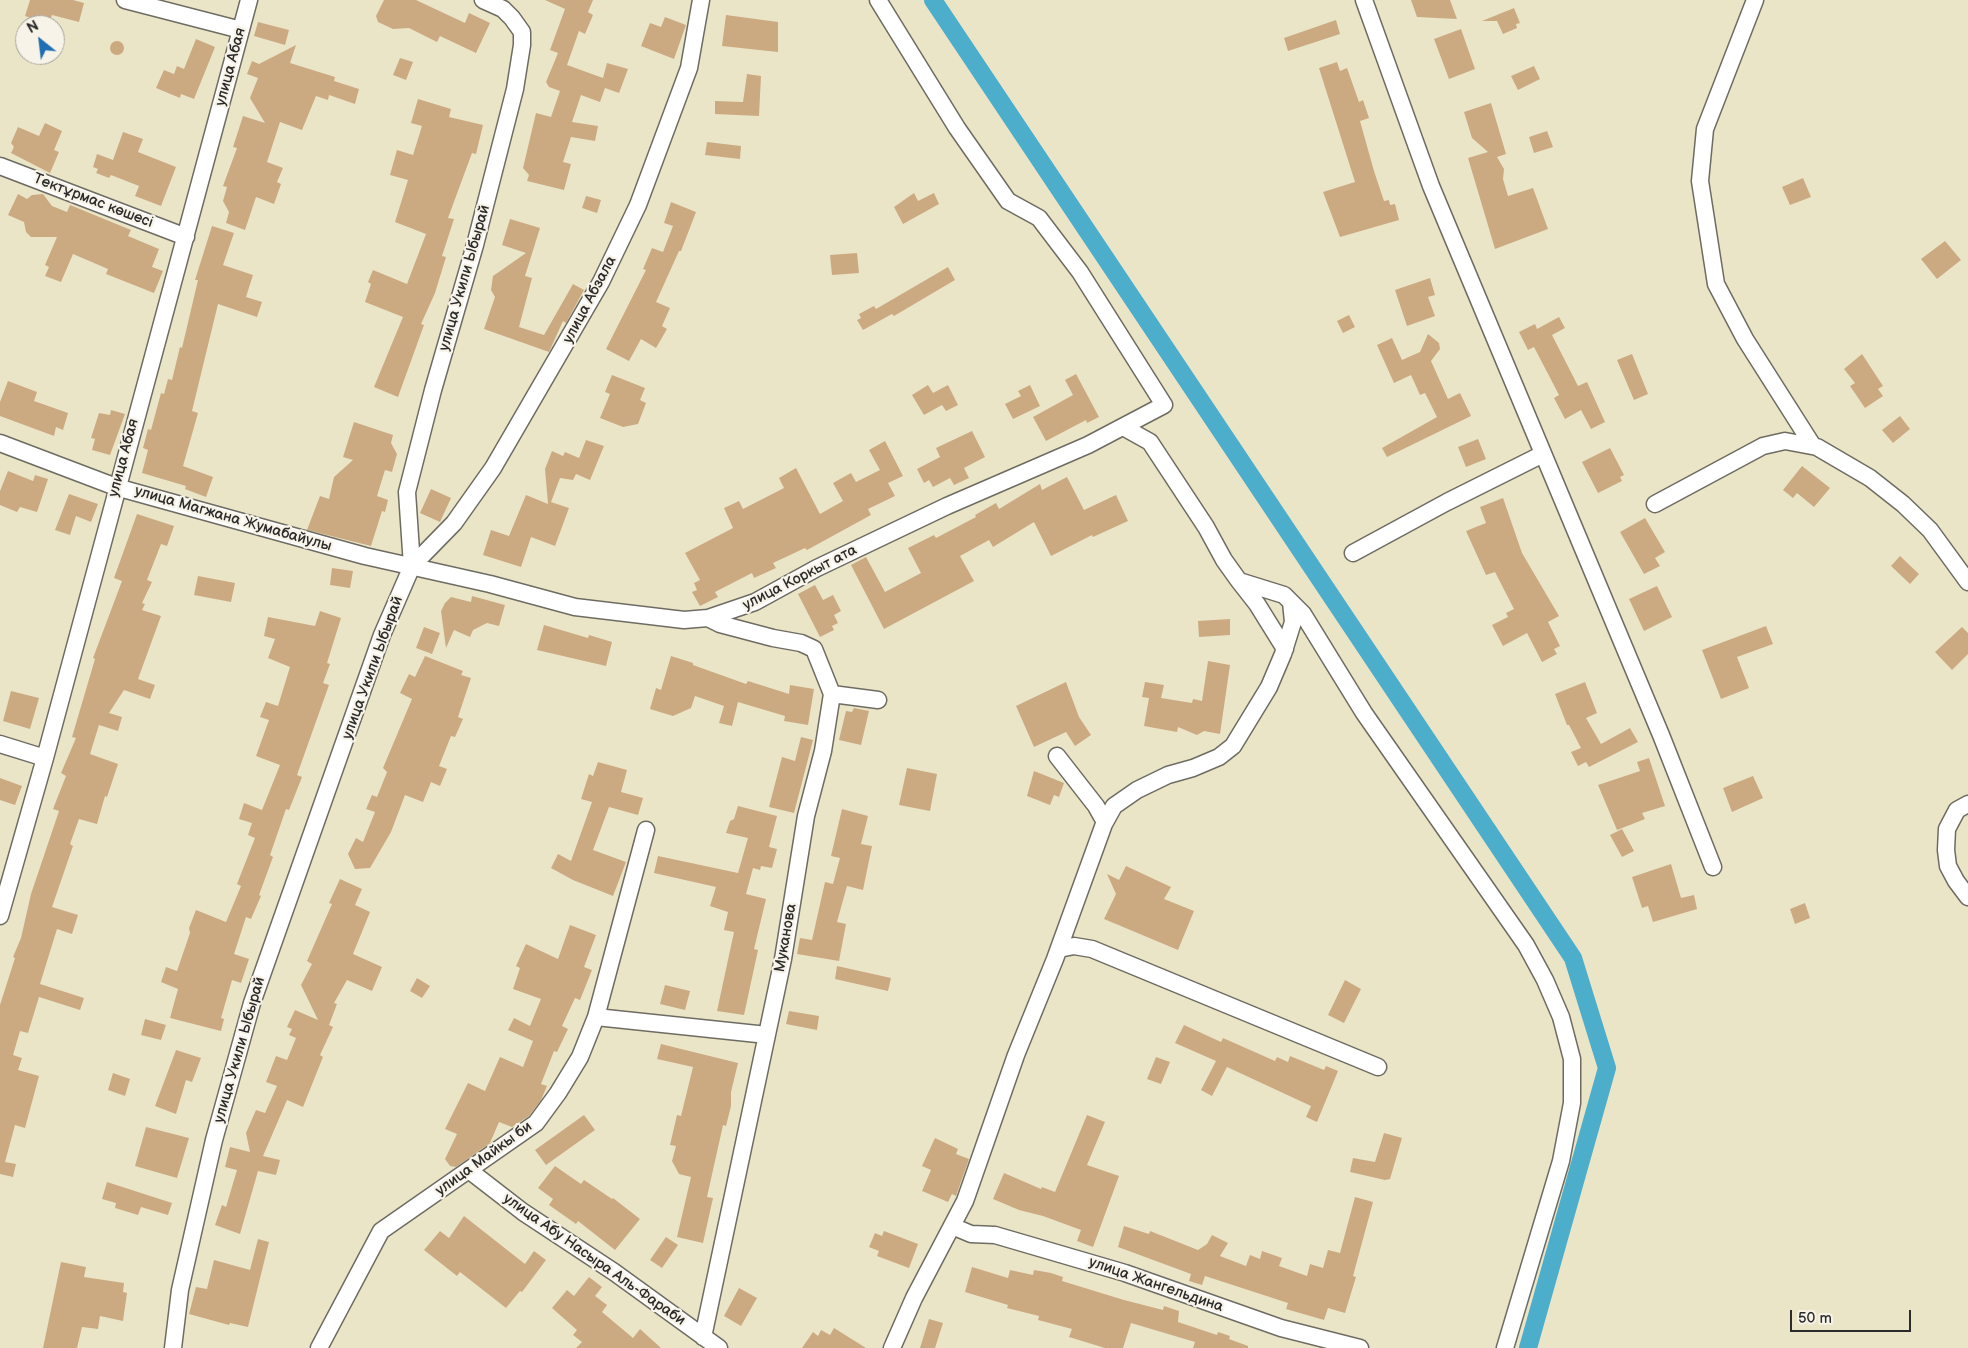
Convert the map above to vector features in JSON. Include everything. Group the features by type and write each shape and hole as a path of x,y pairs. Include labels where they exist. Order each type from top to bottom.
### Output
{"street":[{"path":"125,0 241,30"},
{"name":"улица Абая","path":"0,916 45,758 116,487 186,237 249,0"},
{"name":"улица Укили Ыбырай","path":"173,1348 180,1290 214,1140 252,1004 382,635 412,566 407,492 433,390 478,236 515,89 522,45 522,32 512,18 503,9 483,0"},
{"name":"улица Абзала","path":"412,566 454,523 493,468 601,282 638,205 689,68 701,0"},
{"name":"улица Коркыт ата","path":"412,566 575,607 656,619 684,620 708,618 756,602 817,568 946,506 1088,445 1164,404 1080,272 1039,218 1008,200 957,128 878,0"},
{"path":"1364,0 1431,186 1660,735 1712,867"},
{"path":"1755,0 1705,130 1700,181 1716,284 1745,339 1813,446"},
{"name":"Тектұрмас көшесі","path":"0,166 186,237"},
{"path":"1123,427 1150,442 1206,527 1224,560 1256,604 1285,649"},
{"path":"1655,504 1763,446 1785,441 1813,446 1870,478 1903,504 1930,530 1968,582"},
{"name":"улица Магжана Жумабайулы","path":"0,443 116,487 365,556 412,566"},
{"path":"1354,553 1447,502 1543,454"},
{"path":"1239,581 1284,595 1303,614 1364,713 1526,945 1545,980 1567,1035 1572,1068 1572,1103 1561,1161 1505,1348"},
{"path":"892,1348 914,1298 965,1201 1012,1068 1059,949 1105,822 1114,806 1137,790 1168,775 1193,768 1219,757 1233,746 1269,687 1285,649 1293,622 1291,602"},
{"path":"708,618 720,624 772,638 801,643 814,649 832,694 878,700"},
{"name":"Муканова","path":"703,1337 783,959 806,816 823,751 832,694"},
{"path":"0,744 45,758"},
{"path":"1058,756 1096,806 1105,822"},
{"path":"1968,792 1963,807 1947,829 1948,866 1956,882 1968,896"},
{"name":"улица Майкы би","path":"319,1348 381,1231 536,1123 580,1057 596,1017 646,830"},
{"path":"1059,949 1074,946 1092,949 1378,1067"},
{"path":"596,1017 767,1035"},
{"name":"улица Абу Насыра Аль-Фараби","path":"470,1170 523,1212 614,1272 719,1348"},
{"name":"улица Жангельдина","path":"952,1226 971,1234 996,1235 1115,1270 1281,1328 1360,1348"}],"building":[{"path":"30,0 73,0 84,3 79,22 65,18 65,15 25,15"},
{"path":"384,0 416,0 465,23 469,13 490,23 476,53 440,36 437,42 409,28 393,29 378,22 376,16"},
{"path":"545,0 593,0 588,12 593,15 585,34 579,31 567,65 603,78 607,63 628,69 619,93 605,88 600,102 581,95 572,122 598,126 595,141 571,137 563,162 571,164 564,190 527,181 529,175 523,168 536,113 551,117 560,91 549,87 546,82 558,53 550,50 565,9"},
{"path":"1411,0 1450,0 1457,19 1417,17"},
{"path":"1514,8 1520,23 1516,24 1517,28 1503,34 1497,21 1482,21"},
{"path":"726,15 778,22 778,52 722,46"},
{"path":"665,17 686,25 674,59 641,46 650,23 661,27"},
{"path":"1336,20 1340,34 1288,51 1284,38"},
{"path":"258,22 289,30 285,45 254,36"},
{"path":"1461,29 1475,69 1449,79 1434,39"},
{"path":"196,39 215,47 194,99 181,94 180,98 156,88 164,70 174,74 177,66 184,69"},
{"path":"114,41 120,41 124,48 120,55 114,55 110,51 110,45"},
{"path":"296,45 290,63 335,77 334,81 359,89 355,104 329,95 328,100 316,96 302,130 280,122 267,162 283,168 277,182 281,184 274,204 256,197 245,230 226,223 229,212 223,201 227,187 223,186 237,148 233,147 243,116 265,123 250,98 258,78 247,74 252,61 259,64"},
{"path":"400,58 413,62 406,80 393,75"},
{"path":"1337,62 1340,71 1347,68 1359,102 1363,100 1369,118 1360,121 1374,171 1384,201 1389,200 1390,205 1395,204 1399,220 1340,237 1323,192 1355,182 1319,68"},
{"path":"1534,66 1540,79 1518,90 1511,76"},
{"path":"747,74 761,76 759,116 715,114 715,101 743,102"},
{"path":"418,99 451,109 449,117 483,125 476,154 472,153 448,218 454,219 442,256 446,257 435,293 421,324 424,325 398,397 374,387 403,317 365,302 371,284 368,282 373,270 407,284 426,234 395,222 408,180 390,175 397,150 413,155 422,126 411,123"},
{"path":"1491,103 1506,154 1497,157 1504,169 1503,179 1508,196 1533,188 1548,229 1495,249 1468,158 1488,152 1472,138 1464,112"},
{"path":"45,123 62,131 54,150 59,152 50,173 11,153 14,147 11,143 18,127 39,136"},
{"path":"1547,131 1553,147 1534,153 1529,137"},
{"path":"123,132 143,139 138,152 176,167 161,206 135,196 139,186 111,175 109,178 96,173 98,169 93,167 97,154 113,160"},
{"path":"707,142 741,146 740,159 705,155"},
{"path":"1803,178 1811,197 1790,205 1782,187"},
{"path":"914,193 918,201 934,193 939,204 903,224 894,207"},
{"path":"18,194 27,199 32,195 43,194 52,206 67,212 70,205 131,230 128,236 159,249 152,267 163,271 154,293 106,274 108,269 73,254 61,282 45,276 49,267 45,265 57,237 31,237 26,232 24,222 8,215"},
{"path":"586,196 601,200 597,213 582,208"},
{"path":"671,202 696,212 681,251 679,251 656,302 670,308 662,326 667,329 656,348 641,339 629,361 606,349 646,270 643,269 652,248 663,252 673,226 664,223"},
{"path":"510,219 540,228 525,276 532,278 519,327 544,335 573,284 584,290 566,323 563,321 549,352 484,329 495,297 491,290 493,276 526,253 502,245"},
{"path":"212,226 234,233 223,265 253,275 246,297 262,302 257,317 218,304 192,411 198,413 183,466 213,477 206,497 185,489 186,486 142,473 148,450 143,448 148,429 151,430 161,393 164,394 168,379 172,380 180,347 182,348 198,280 195,280"},
{"path":"1945,241 1961,260 1937,279 1921,259"},
{"path":"857,253 859,273 832,275 830,255"},
{"path":"948,267 955,280 894,316 892,314 863,330 857,320 861,318 859,314 874,306 876,309"},
{"path":"1430,278 1435,295 1428,297 1435,316 1407,326 1395,290"},
{"path":"1349,315 1355,327 1343,333 1337,321"},
{"path":"1559,317 1565,328 1552,335 1578,386 1587,382 1605,422 1591,429 1581,410 1565,419 1554,398 1559,395 1534,347 1528,350 1519,332 1535,324 1537,329"},
{"path":"1428,334 1439,343 1440,349 1431,361 1448,399 1460,393 1471,416 1387,457 1382,448 1437,417 1425,393 1420,395 1411,375 1394,383 1377,345 1392,338 1402,360 1420,352"},
{"path":"1632,354 1648,394 1634,400 1617,360"},
{"path":"1862,354 1883,386 1878,389 1883,396 1865,408 1850,386 1855,383 1844,369"},
{"path":"1076,374 1099,417 1087,423 1086,420 1046,441 1033,417 1073,395 1065,380"},
{"path":"612,375 645,388 640,400 646,403 638,424 623,427 600,418 610,394 605,392"},
{"path":"8,381 37,392 34,401 68,413 63,430 56,427 54,436 0,416 0,402"},
{"path":"928,385 933,393 948,385 958,405 946,411 942,405 924,415 912,395"},
{"path":"1030,385 1040,406 1013,419 1005,404 1021,396 1018,391"},
{"path":"111,410 125,414 110,455 92,450 95,439 91,438 99,413 110,415"},
{"path":"1900,416 1910,429 1893,443 1882,430"},
{"path":"354,422 393,435 391,443 397,454 392,472 385,470 377,496 388,500 385,512 382,511 371,546 307,530 320,496 329,499 334,477 353,460 343,457"},
{"path":"972,431 985,457 964,468 969,478 954,485 950,478 933,487 929,480 924,483 917,469 940,457 936,448"},
{"path":"1478,439 1486,459 1466,467 1458,447"},
{"path":"586,440 604,446 590,480 576,474 573,480 560,478 551,502 569,508 555,546 531,537 521,567 483,555 491,530 509,536 526,495 548,504 545,469 552,451 563,456 565,452 579,458"},
{"path":"885,441 903,476 888,483 895,496 868,509 871,515 807,550 805,548 773,563 776,568 754,578 752,573 715,592 718,597 700,606 692,592 697,590 694,583 700,580 685,553 733,528 724,508 739,501 743,509 784,488 779,478 796,468 820,514 843,501 833,483 851,473 856,482 880,470 869,450"},
{"path":"1610,448 1624,475 1620,477 1622,481 1598,493 1582,462"},
{"path":"1802,466 1830,488 1814,507 1797,493 1793,498 1783,490"},
{"path":"8,471 33,481 35,475 48,479 37,512 20,507 17,512 0,505 0,491"},
{"path":"1067,477 1084,510 1116,495 1128,521 1093,537 1092,535 1051,556 1034,522 993,547 989,540 960,556 974,581 884,629 851,565 866,557 885,592 921,573 908,548 934,535 936,538 976,517 975,515 996,503 999,509 1040,484 1042,490"},
{"path":"431,489 451,498 440,522 420,513"},
{"path":"69,494 98,504 91,522 76,516 70,535 55,530"},
{"path":"1503,498 1522,553 1559,616 1548,622 1560,646 1554,649 1557,654 1542,662 1527,633 1503,646 1492,625 1508,617 1506,613 1514,609 1495,572 1486,575 1466,531 1486,523 1480,507"},
{"path":"137,514 174,526 167,546 161,544 147,580 152,582 142,603 145,604 142,610 161,616 138,679 155,685 150,699 124,690 109,713 122,717 118,731 99,725 90,754 118,764 107,797 105,796 97,824 79,819 70,844 73,846 52,907 78,915 72,934 57,929 40,984 84,998 80,1010 39,997 28,1033 20,1031 13,1055 22,1058 18,1070 39,1076 25,1128 15,1125 5,1162 16,1164 13,1177 0,1174 0,1005 15,958 13,957 21,938 31,894 59,811 53,809 66,776 61,773 76,738 72,737 95,659 93,658 122,581 114,578"},
{"path":"1645,518 1665,552 1655,558 1660,566 1644,574 1620,532"},
{"path":"1900,556 1919,574 1910,584 1891,566"},
{"path":"332,568 353,571 350,588 330,585"},
{"path":"198,576 235,583 231,602 194,595"},
{"path":"815,585 823,600 833,595 841,611 834,615 838,623 832,626 834,630 820,637 798,594"},
{"path":"1657,586 1672,617 1644,631 1629,599"},
{"path":"472,596 505,605 499,626 487,623 473,630 470,637 454,630 446,648 441,611 445,603 451,597 471,602"},
{"path":"320,611 341,618 327,663 330,664 323,683 329,685 297,775 302,777 289,810 286,809 270,855 273,857 259,895 261,896 251,919 246,917 234,954 249,959 241,983 232,980 221,1018 224,1019 221,1031 170,1018 178,989 161,982 166,967 177,971 196,910 226,922 241,886 237,884 255,838 248,835 252,823 239,819 244,803 262,810 280,765 256,756 269,720 260,717 266,702 278,706 290,667 268,658 275,639 264,636 268,617 315,626"},
{"path":"1230,619 1230,635 1199,637 1198,621"},
{"path":"544,625 588,638 589,635 612,642 606,666 537,650"},
{"path":"1766,626 1773,644 1737,657 1749,688 1721,699 1702,650"},
{"path":"424,627 440,633 432,654 416,648"},
{"path":"1962,627 1968,633 1968,654 1952,670 1935,652"},
{"path":"425,656 463,671 461,675 471,678 458,717 463,719 455,737 451,736 439,766 447,769 440,786 431,782 423,802 405,795 391,832 370,868 355,869 348,854 356,838 363,842 375,812 366,809 372,795 377,797 387,772 383,768 412,699 400,693 409,674 415,677"},
{"path":"671,656 746,684 748,681 789,694 790,685 814,689 808,725 784,721 785,716 738,702 732,726 719,723 724,706 695,696 691,708 673,716 650,709 656,688 661,690"},
{"path":"1208,661 1230,665 1220,734 1204,731 1197,735 1178,727 1177,732 1144,726 1149,698 1142,697 1145,682 1164,685 1161,698 1192,703 1193,699 1202,701"},
{"path":"1066,682 1079,717 1091,735 1075,746 1066,732 1034,747 1016,706"},
{"path":"1585,682 1597,713 1586,718 1601,744 1630,728 1638,742 1589,767 1586,762 1578,766 1571,752 1581,748 1569,725 1567,725 1555,694"},
{"path":"11,691 39,698 30,729 3,721"},
{"path":"854,708 869,711 861,745 839,740 846,711 852,712"},
{"path":"801,737 813,740 794,813 769,807 782,757 795,761"},
{"path":"1649,758 1665,806 1642,813 1645,819 1617,830 1598,785 1640,771 1637,762"},
{"path":"598,762 627,770 621,792 643,798 638,815 609,807 593,850 626,862 613,896 573,880 551,868 558,854 571,861 592,802 581,799 589,774 593,776"},
{"path":"907,768 937,774 930,811 899,805"},
{"path":"1034,771 1064,783 1059,797 1054,795 1050,805 1027,796"},
{"path":"1753,776 1763,798 1732,812 1723,788"},
{"path":"0,778 22,786 15,805 0,800"},
{"path":"738,806 777,816 769,847 777,849 772,868 761,866 760,870 753,868 746,894 766,899 754,949 758,950 744,1015 717,1011 734,932 724,930 728,912 710,906 716,887 654,873 658,856 738,873 748,838 726,833 730,821 734,819"},
{"path":"842,809 868,816 861,844 872,846 863,890 847,886 837,922 846,924 839,961 797,954 800,938 812,940 825,882 833,884 840,858 831,856"},
{"path":"1622,829 1634,851 1622,857 1610,835"},
{"path":"1671,864 1681,898 1694,895 1697,909 1653,922 1648,906 1642,908 1632,877"},
{"path":"1126,866 1171,887 1164,899 1194,911 1178,950 1104,919 1116,894 1107,874 1119,880"},
{"path":"340,879 362,889 355,905 370,912 353,954 382,967 372,991 347,980 334,1003 337,1004 329,1025 333,1027 320,1055 323,1057 303,1107 287,1100 263,1156 280,1160 276,1175 258,1171 240,1234 215,1225 222,1205 226,1207 237,1170 225,1167 230,1147 250,1152 246,1133 256,1110 265,1113 277,1086 266,1082 276,1056 287,1060 296,1038 289,1035 292,1029 287,1027 295,1010 318,1020 301,985 312,964 307,961 332,904 329,903"},
{"path":"1805,903 1810,918 1795,924 1790,909"},
{"path":"570,925 596,935 584,967 592,970 580,1000 575,998 562,1026 568,1029 557,1052 554,1051 541,1084 547,1086 541,1100 529,1116 512,1127 499,1122 490,1143 456,1167 450,1166 445,1159 457,1134 445,1129 468,1083 485,1091 500,1057 523,1067 533,1041 508,1030 514,1018 530,1026 541,999 513,989 520,968 516,966 526,944 558,959"},
{"path":"837,966 891,978 888,991 835,979"},
{"path":"417,978 430,986 422,998 410,991"},
{"path":"1345,980 1361,989 1344,1023 1328,1015"},
{"path":"665,985 690,991 685,1010 660,1004"},
{"path":"789,1011 819,1016 817,1030 786,1024"},
{"path":"145,1019 166,1025 161,1040 141,1035"},
{"path":"1184,1025 1221,1042 1223,1038 1275,1061 1277,1057 1288,1062 1290,1056 1324,1070 1326,1066 1338,1071 1317,1122 1306,1117 1311,1106 1227,1067 1212,1096 1201,1090 1216,1061 1175,1043"},
{"path":"661,1044 738,1063 731,1092 731,1106 726,1126 723,1125 707,1197 713,1198 703,1243 677,1237 691,1177 679,1174 672,1161 676,1146 670,1145 677,1115 681,1116 693,1067 657,1059"},
{"path":"176,1050 201,1058 192,1082 186,1080 176,1114 155,1106"},
{"path":"1156,1057 1170,1062 1161,1084 1147,1079"},
{"path":"113,1073 130,1079 125,1096 108,1090"},
{"path":"584,1115 595,1130 546,1165 535,1150"},
{"path":"1087,1115 1105,1122 1087,1165 1119,1176 1093,1247 1077,1241 1081,1230 1043,1216 1019,1210 993,1199 1004,1173 1041,1189 1042,1187 1055,1192"},
{"path":"146,1127 189,1138 177,1178 135,1166"},
{"path":"1384,1133 1402,1138 1390,1179 1385,1180 1350,1172 1353,1158 1375,1162"},
{"path":"935,1138 958,1149 956,1154 969,1159 956,1196 952,1194 948,1202 922,1191 931,1170 922,1166"},
{"path":"555,1166 581,1184 584,1180 613,1198 640,1219 615,1250 578,1221 576,1224 549,1205 553,1199 538,1188"},
{"path":"107,1182 172,1203 168,1215 141,1207 138,1215 115,1208 116,1203 102,1199"},
{"path":"1355,1197 1373,1202 1353,1276 1356,1277 1345,1313 1328,1308 1324,1320 1286,1309 1288,1303 1205,1276 1202,1285 1189,1281 1191,1274 1118,1247 1124,1226 1149,1234 1150,1231 1198,1250 1207,1244 1212,1235 1228,1243 1220,1256 1246,1266 1250,1255 1260,1259 1262,1251 1282,1258 1279,1266 1307,1276 1310,1264 1323,1268 1328,1250 1340,1253"},
{"path":"464,1216 525,1264 534,1251 546,1260 522,1292 520,1291 506,1308 460,1272 457,1276 424,1250 440,1231 449,1238"},
{"path":"884,1231 918,1244 909,1268 877,1256 879,1251 869,1247 875,1233 882,1236"},
{"path":"666,1237 678,1245 662,1268 650,1260"},
{"path":"258,1239 269,1242 248,1327 230,1323 229,1325 189,1314 196,1287 207,1289 214,1260 250,1270"},
{"path":"61,1262 86,1267 84,1277 124,1283 123,1292 127,1293 123,1321 100,1316 98,1329 82,1327 77,1348 43,1348"},
{"path":"972,1267 1008,1278 1010,1270 1033,1275 1034,1270 1051,1273 1063,1277 1062,1281 1124,1300 1163,1310 1164,1306 1179,1311 1178,1322 1217,1335 1218,1332 1230,1336 1229,1339 1248,1346 1248,1348 1193,1348 1195,1342 1131,1323 1123,1348 1105,1348 1069,1337 1072,1329 1038,1320 1039,1316 1007,1308 1008,1305 965,1292"},
{"path":"589,1277 602,1287 595,1296 607,1305 602,1312 633,1338 640,1329 661,1348 576,1348 582,1342 573,1335 577,1330 552,1308 567,1290 574,1296"},
{"path":"739,1288 757,1298 741,1326 724,1316"},
{"path":"929,1319 943,1323 935,1348 920,1348"},
{"path":"834,1328 866,1348 802,1348 813,1332 818,1336 821,1330 830,1335"}],"waterway":[{"path":"933,0 1573,958 1607,1068 1528,1348"}]}
